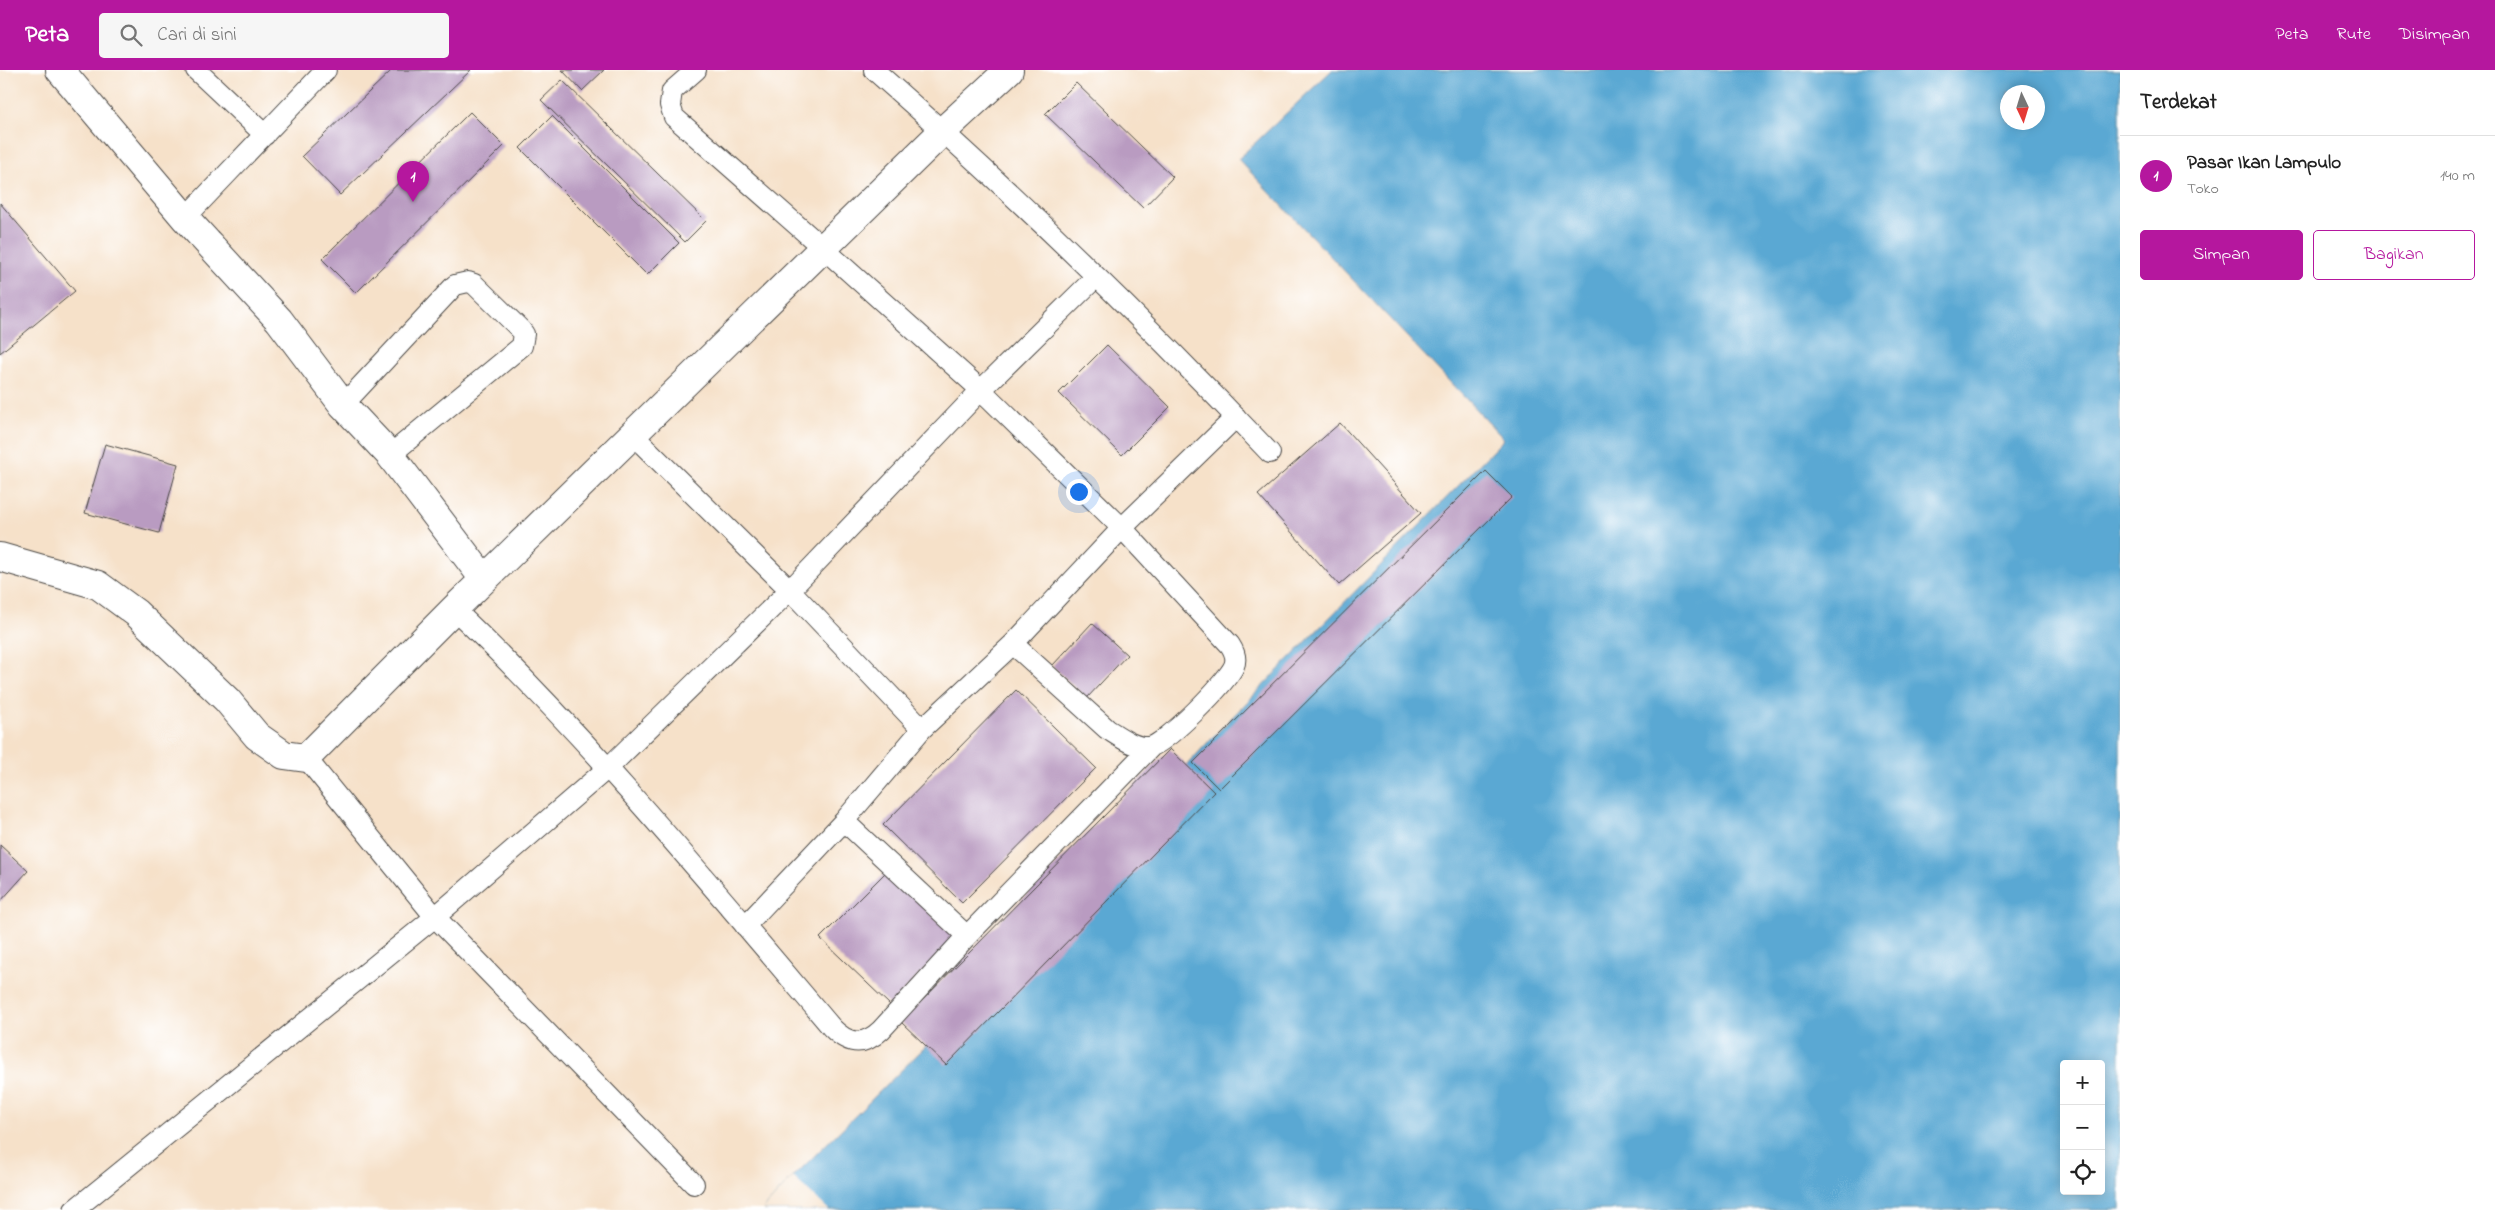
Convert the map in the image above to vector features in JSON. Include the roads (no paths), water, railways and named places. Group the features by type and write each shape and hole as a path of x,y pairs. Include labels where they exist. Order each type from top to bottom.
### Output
{"street":[{"path":"60,70 185,218 279,320 343,406 390,455 484,579"},
{"path":"0,557 98,585 136,613 227,700 257,736 284,755 306,758 484,579 943,131 1009,70"}],"lane":[{"path":"196,70 265,135"},
{"path":"185,218 326,70"},
{"path":"454,609 502,656 608,767 832,1028 842,1037 857,1043 868,1040 881,1030 967,936 1150,747 1164,741 1224,682 1234,667 1235,656 1230,645 1122,528 980,390 674,117 670,105 672,91 696,70"},
{"path":"874,70 943,131 1095,278 1270,453"},
{"path":"74,1210 435,918 608,767 790,590 980,390 1095,278"},
{"path":"343,406 455,285 468,282 474,284 521,330 524,334 522,346 390,455"},
{"path":"745,926 844,821 922,729 1013,644 1122,528 1236,417"},
{"path":"633,435 790,590 922,729"},
{"path":"1013,644 1107,729 1133,744 1150,747"},
{"path":"306,758 435,918 694,1184"},
{"path":"844,821 967,936"}],"water":[{"path":"1332,70 2120,70 2120,1210 763,1210 793,1177 928,1044 1211,739 1504,439 1238,159"}],"place":[{"name":"Pasar Ikan Lampulo","path":"413,202"}]}
